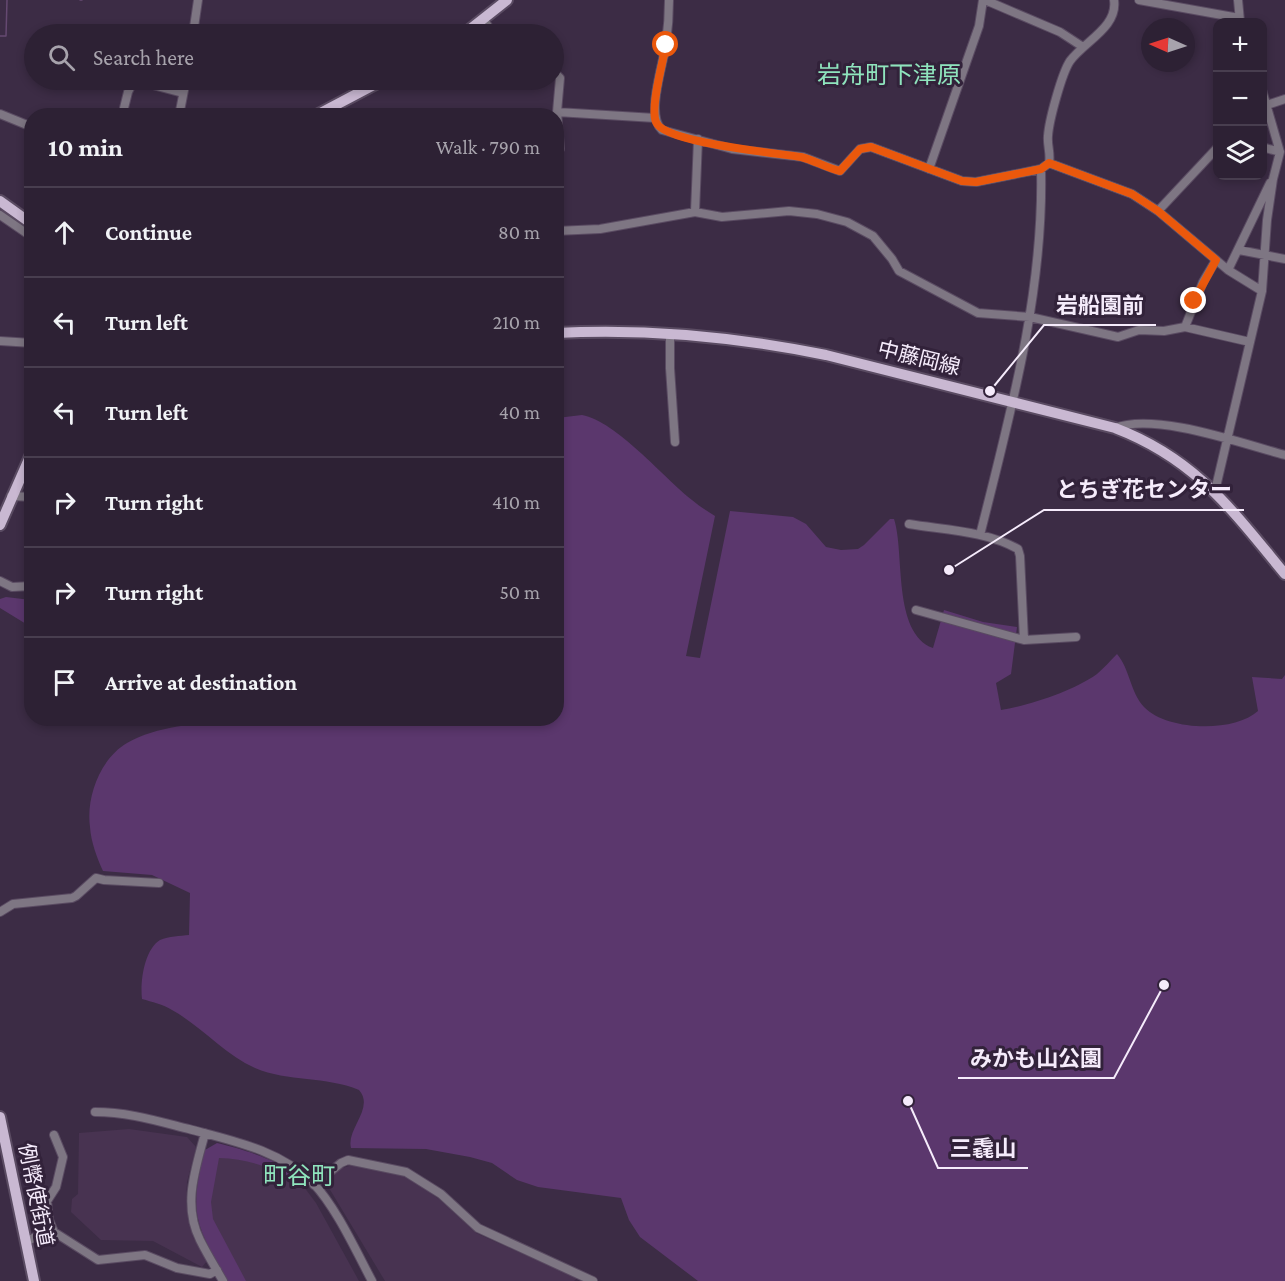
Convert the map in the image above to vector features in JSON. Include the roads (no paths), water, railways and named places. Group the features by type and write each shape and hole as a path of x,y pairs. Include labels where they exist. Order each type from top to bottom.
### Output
{"main road":[{"path":"478,24 501,2"},
{"path":"330,108 364,90"},
{"path":"0,201 24,218"},
{"name":"中藤岡線","path":"564,333 606,331 669,333 807,351 1115,428 1153,444 1176,459 1215,491 1285,574"},
{"path":"0,525 24,469"},
{"name":"例幣使街道","path":"0,1117 4,1148 34,1281"}],"street":[{"path":"195,24 198,0"},
{"path":"669,0 666,45 658,86 655,118 658,126 668,132 732,149 803,158 840,171 860,149 871,147 962,181 976,182 1041,169 1049,163"},
{"path":"929,169 979,26 984,0 1060,32 1083,47"},
{"path":"1049,163 1048,135 1062,78 1070,61 1114,14 1114,0"},
{"path":"1139,0 1230,18"},
{"path":"1238,0 1240,18"},
{"path":"484,20 487,24"},
{"path":"124,108 129,90"},
{"path":"172,90 183,93"},
{"path":"180,108 184,90"},
{"path":"557,108 559,90"},
{"path":"1268,105 1285,99"},
{"path":"1215,491 1262,291 1273,179 1280,152 1267,102"},
{"path":"564,112 655,118"},
{"path":"0,114 24,124"},
{"path":"695,212 698,140"},
{"path":"1267,148 1280,152"},
{"path":"1158,211 1188,176 1213,152"},
{"path":"1049,163 1132,194 1158,211 1228,270 1262,291"},
{"path":"980,536 1013,401 1030,317 1040,225 1041,169"},
{"path":"1228,270 1273,179"},
{"path":"564,231 600,229 695,212 722,217 789,211 817,214 847,222 873,236 899,271 978,313 1030,317 1118,337 1139,330 1164,331 1185,327 1250,342"},
{"path":"0,215 24,232"},
{"path":"1239,250 1285,259"},
{"path":"1185,327 1194,301 1216,260"},
{"path":"669,333 675,442"},
{"path":"0,341 24,342"},
{"path":"1115,428 1131,424 1167,426 1285,455"},
{"path":"11,496 24,497"},
{"path":"909,524 980,536 1007,543 1018,549 1024,640"},
{"path":"0,581 12,587 24,586"},
{"path":"916,610 1024,640 1076,637"},
{"path":"0,912 13,904 76,896 96,878 159,883"},
{"path":"95,1112 119,1112 138,1116 233,1140 276,1156 314,1185 340,1224 372,1281"},
{"path":"205,1133 192,1184 191,1205 199,1239 223,1281"},
{"path":"54,1135 63,1157 56,1187 47,1201 49,1220 54,1232"},
{"path":"314,1185 348,1160 406,1172 441,1194 478,1228 593,1281"},
{"path":"26,1242 44,1232 54,1232 98,1260 145,1256 177,1268 210,1274 217,1270"}],"waterway":[{"path":"0,36 6,36 7,0"}],"place":[{"name":"岩船園前","path":"990,391"},
{"name":"とちぎ花センター","path":"949,570"},
{"name":"みかも山公園","path":"1164,985"},
{"name":"三毳山","path":"908,1101"}],"district":[{"name":"岩舟町下津原","path":"889,75"},
{"name":"町谷町","path":"299,1176"}]}
